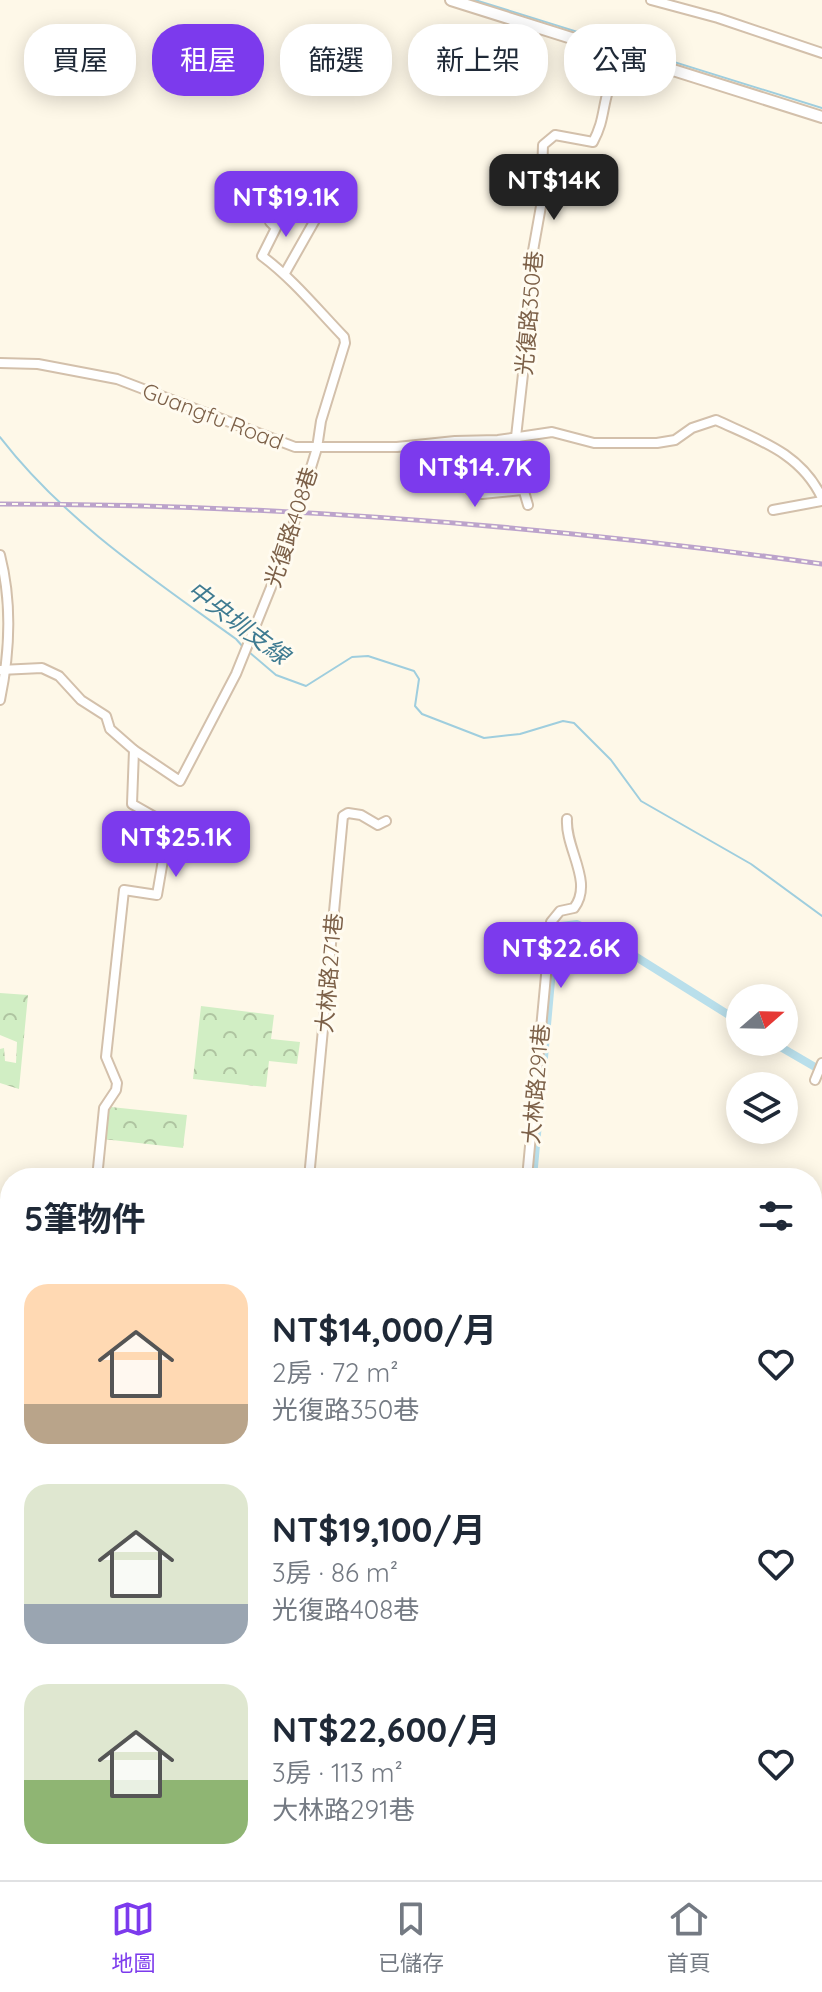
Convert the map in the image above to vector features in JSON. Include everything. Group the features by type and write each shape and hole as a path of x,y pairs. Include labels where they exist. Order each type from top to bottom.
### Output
{"street":[{"path":"451,0 564,36"},
{"path":"651,0 718,18 822,53"},
{"path":"676,71 822,117"},
{"name":"光復路350巷","path":"516,437 525,356 533,319 531,262 541,206 543,145 555,135 593,142 603,124 607,96"},
{"path":"285,273 315,220"},
{"name":"光復路408巷","path":"134,750 180,781 246,649 284,555 345,343 344,337 285,273 262,256 276,228 270,222"},
{"name":"Guangfu Road","path":"0,363 38,364 117,379 295,447 397,447 552,432 594,443 657,443 675,440 692,428 716,420 767,444 795,462 812,477 822,500"},
{"path":"516,437 517,468 528,505"},
{"path":"461,466 470,490 482,494 522,490"},
{"path":"773,510 822,500"},
{"path":"0,555 6,578 9,655 3,671 0,700"},
{"path":"3,671 42,668 59,676 81,700 106,716 110,729 134,750 132,804 169,825 157,895 124,890 106,1057 117,1083 104,1108 98,1168"},
{"name":"大林路271巷","path":"310,1168 343,816 348,813 361,815 378,825 386,821"},
{"name":"大林路291巷","path":"528,1168 551,922 560,911 574,908 581,898 583,885 566,833 567,819"},
{"path":"815,1080 822,1063"},
{"path":"0,1693 0,1700"}],"green space":[{"path":"0,993 28,995 19,1089 0,1083 0,1049 4,1048 5,1061 16,1063 17,1042 0,1035"},
{"path":"201,1006 274,1015 271,1039 300,1042 297,1064 269,1061 266,1087 193,1079"},
{"path":"111,1107 187,1115 183,1148 103,1139 106,1111"}],"waterway":[{"path":"475,0 822,108"},
{"name":"中央圳支線","path":"0,437 25,467 80,521 244,648"},
{"name":"中央圳支線","path":"249,652 276,675 306,686 352,657 368,656 414,671 419,679 415,706 422,714 484,738 520,734 563,721 574,723 611,760 641,801 751,864 822,916"},
{"path":"534,1168 552,970 561,926 577,924 606,938 726,1013"},
{"path":"796,1056 822,1071"}],"railway":[{"path":"0,504 206,508 412,520 515,528 822,564"}]}
